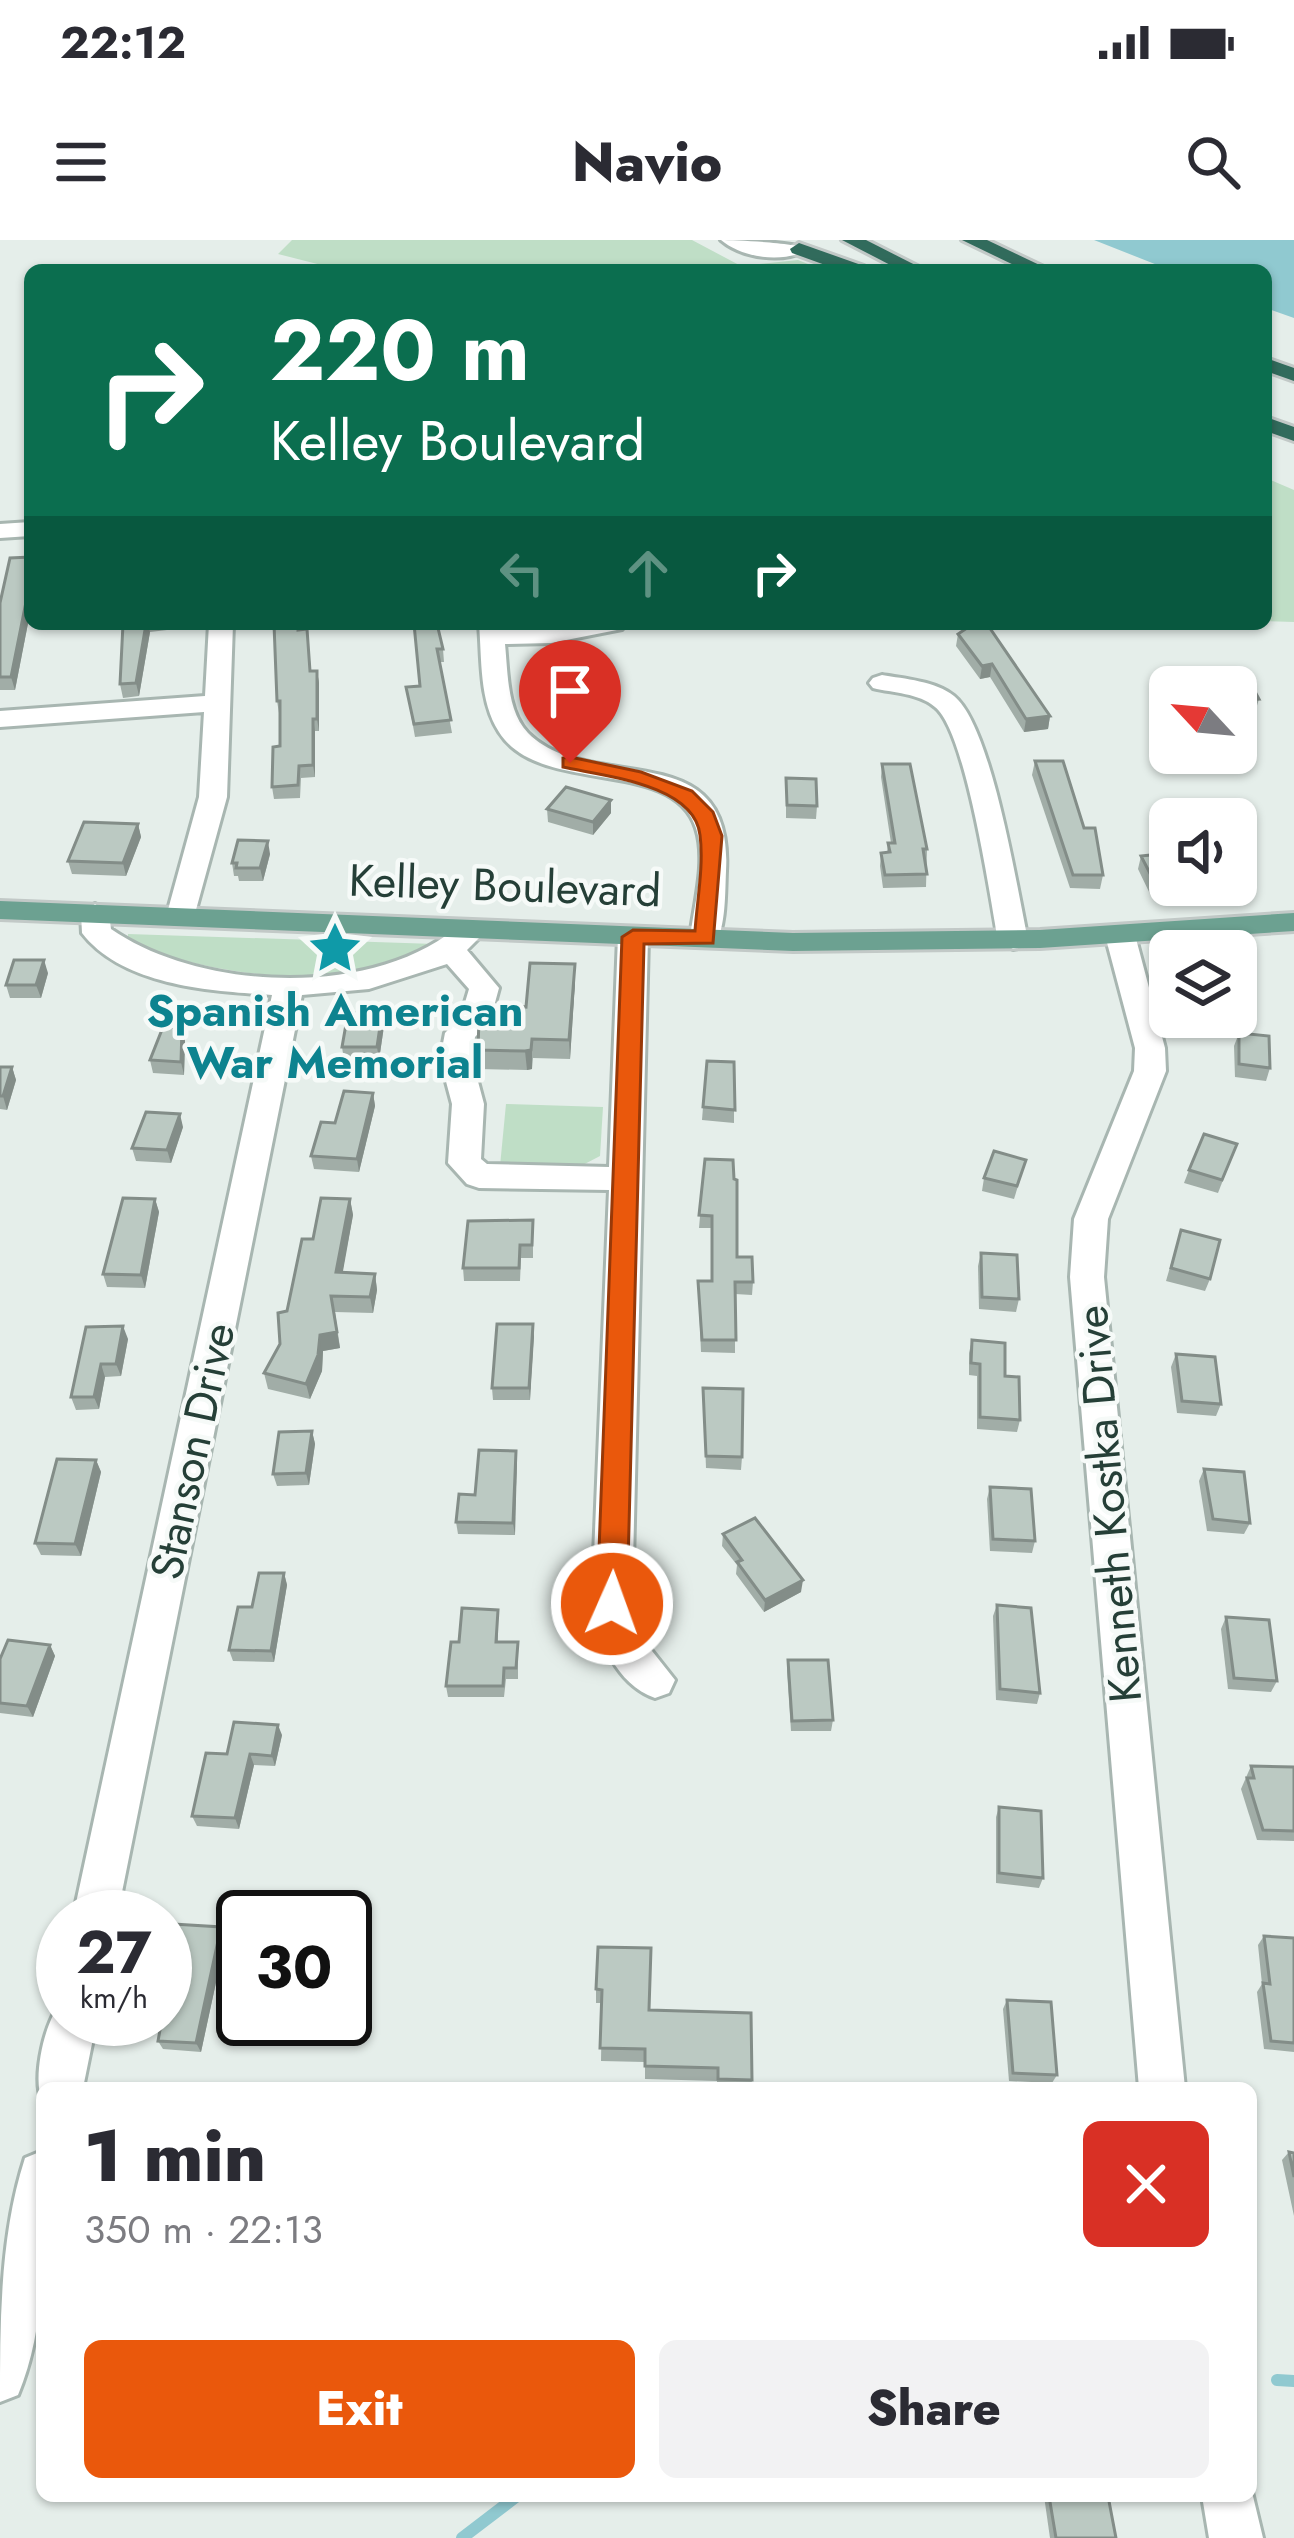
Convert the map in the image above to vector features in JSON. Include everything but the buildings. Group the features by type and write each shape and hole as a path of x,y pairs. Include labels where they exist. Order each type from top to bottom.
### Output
{"highway":[{"path":"851,240 902,264"},
{"path":"971,240 1026,264"},
{"path":"790,245 841,264"}],"main road":[{"name":"Kelley Boulevard","path":"0,910 180,917 462,940 1013,940 1294,922"}],"street":[{"path":"730,240 751,251 790,245"},
{"path":"180,917 213,797 221,630"},
{"path":"582,630 551,636 492,631 503,710 517,739 555,759 669,787 705,816 711,836 705,938"},
{"path":"882,683 921,690 951,707 968,742 1013,940"},
{"path":"0,719 218,703"},
{"path":"95,914 97,933 157,968 289,986 370,980 438,959 462,940 484,988 475,1021 460,1033 456,1059 467,1104 464,1162 479,1176 626,1179"},
{"name":"Kenneth Kostka Drive","path":"1120,935 1150,1048 1150,1071 1091,1219 1087,1277 1161,2082"},
{"path":"633,937 612,1604 619,1639 655,1680"},
{"name":"Stanson Drive","path":"101,1890 289,986"},
{"path":"61,2082 69,2046"},
{"path":"0,2378 36,2204"},
{"path":"1229,2502 1237,2538"}],"green space":[{"path":"292,240 692,240 737,264 317,264 278,254"},
{"path":"798,260 808,264 760,264"},
{"path":"1272,481 1294,490 1294,622 1272,621"},
{"path":"128,934 435,944 435,948 373,969 282,976 182,960 128,939"},
{"path":"506,1104 603,1107 600,1156 577,1168 500,1166"}],"water":[{"path":"1094,240 1294,240 1294,318 1272,310 1272,264 1155,264"}],"waterway":[{"path":"1277,2380 1294,2381"},
{"path":"462,2538 509,2502"}],"place":[{"name":"Spanish American War Memorial","path":"335,948"}],"route":[{"path":"570,763 634,776 685,795 705,816 711,836 705,938 633,937 612,1604"}]}
